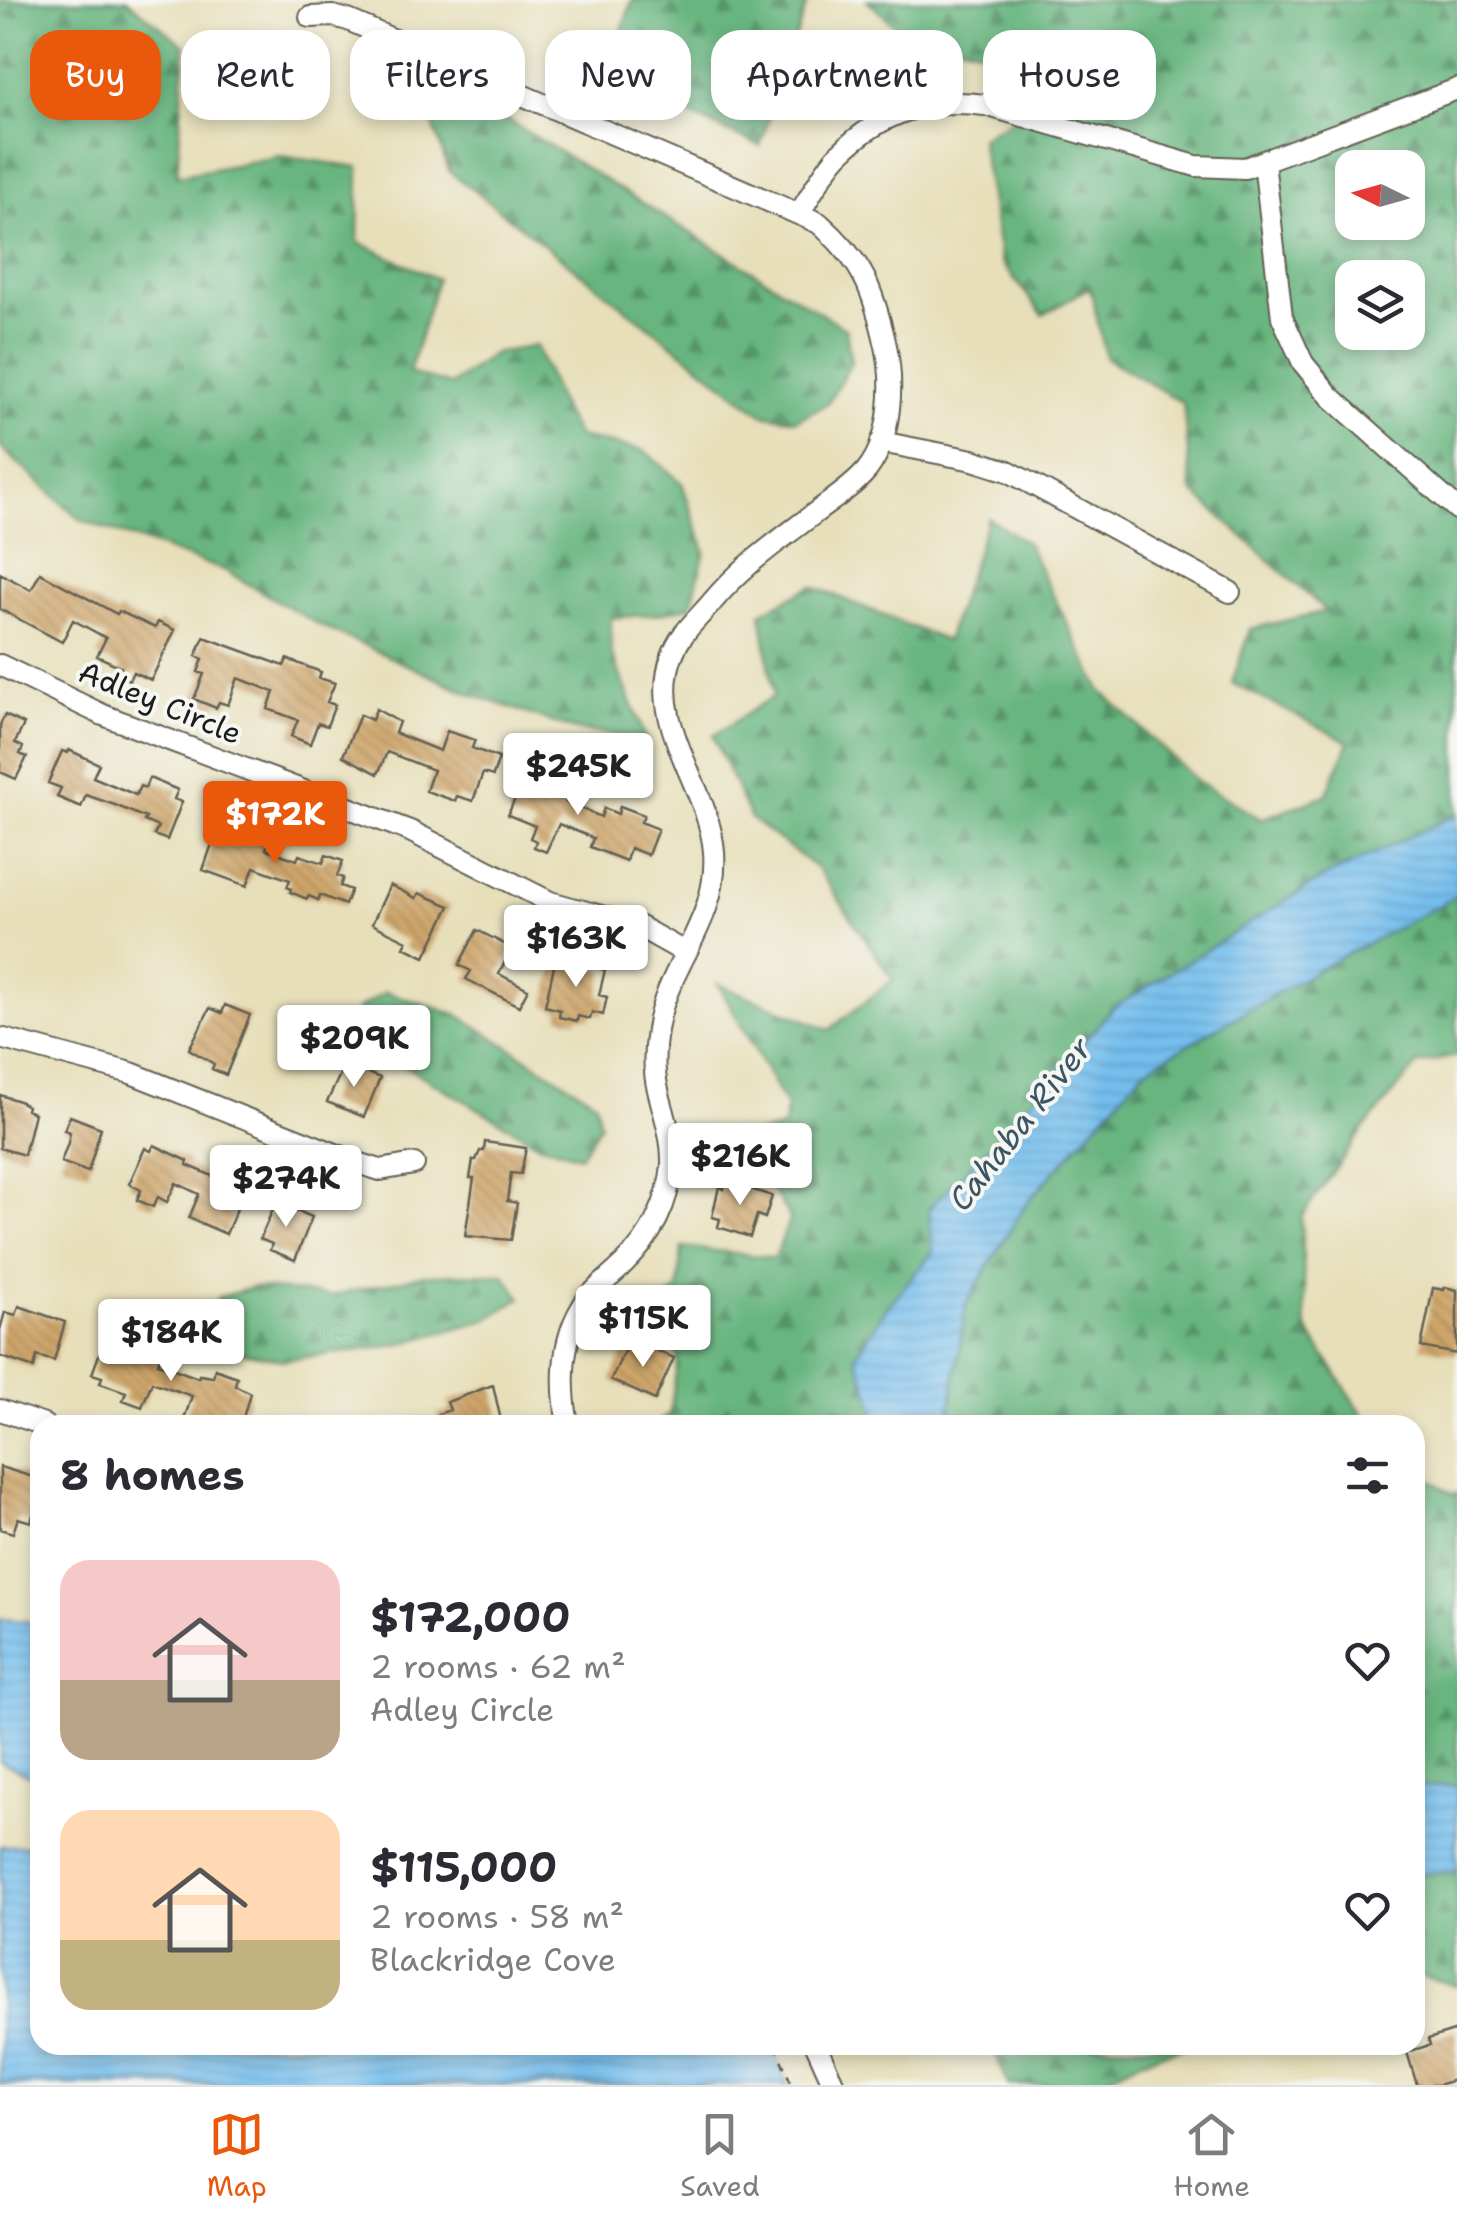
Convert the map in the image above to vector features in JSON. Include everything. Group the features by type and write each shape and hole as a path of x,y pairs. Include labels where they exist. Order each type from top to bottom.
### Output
{"street":[{"path":"310,17 348,20 819,223 848,249 866,278 888,353 890,399 881,442 868,468 734,575 682,633 672,656 665,681 670,718 687,773 712,832 714,876 704,919 666,997 658,1028 654,1065 671,1142 668,1192 644,1242 582,1306 573,1326 564,1368 567,1415"},
{"path":"800,212 838,155 898,112 958,102 985,105 1196,166 1245,168 1457,89"},
{"path":"1264,162 1282,317 1303,363 1330,397 1457,509"},
{"path":"881,442 1008,471 1230,592"},
{"name":"Adley Circle","path":"0,665 103,715 410,831 550,902 638,926 686,954"},
{"path":"0,1038 131,1073 358,1164 380,1170 414,1164"},
{"path":"0,1410 30,1420"},
{"path":"820,2055 834,2085"}],"path":[{"path":"778,2055 792,2085"}],"green space":[{"path":"0,0 127,0 181,43 177,176 280,156 359,167 358,242 437,279 409,373 451,385 494,353 536,346 578,437 645,451 682,483 705,551 691,606 611,618 611,652 646,738 575,730 471,694 319,625 224,570 81,520 0,447"},
{"path":"632,0 808,0 798,30 711,30 711,120 769,120 760,146 691,115 691,30 622,30"},
{"path":"867,0 1457,0 1457,814 1321,879 1113,1008 994,1142 929,1208 933,1252 886,1309 856,1356 874,1415 668,1415 678,1358 657,1305 678,1290 682,1247 775,1258 790,1218 741,1139 784,1127 786,1106 718,984 829,1030 893,980 818,869 750,818 713,736 774,696 761,613 812,586 946,641 988,518 1027,543 1101,691 1197,781 1261,819 1326,795 1349,742 1232,683 1250,629 1326,611 1192,491 1183,403 1106,358 1090,287 1043,315 1001,262 980,138 1011,120 1156,120 1156,30 983,30 983,51 963,45 963,30 911,30 894,25"},
{"path":"432,120 508,120 846,329 851,362 828,403 796,420 762,414 449,171"},
{"path":"1457,896 1457,1056 1418,1064 1363,1130 1301,1217 1306,1328 1363,1415 950,1415 966,1305 1025,1205 1144,1070 1330,963"},
{"path":"385,992 458,1015 595,1101 600,1125 580,1156 539,1144 348,1033 358,1009"},
{"path":"504,1274 521,1298 485,1320 397,1345 284,1360 220,1348 217,1298 255,1287 330,1296 425,1275"},
{"path":"1425,1476 1457,1494 1457,1785 1425,1787"},
{"path":"1457,1872 1457,1986 1425,1977 1425,1874"},
{"path":"996,2055 1157,2055 1091,2085 1008,2085"}],"water":[{"name":"Cahaba River","path":"1457,814 1457,896 1330,963 1144,1070 1025,1205 966,1304 949,1415 873,1415 875,1410 856,1356 886,1309 933,1252 929,1208 994,1142 1113,1008 1321,879"},
{"path":"0,1619 30,1622 30,1776 0,1762"},
{"path":"1457,1785 1457,1872 1425,1874 1425,1787"},
{"path":"0,1846 30,1846 30,2055 774,2055 788,2085 0,2085"}],"building":[{"path":"0,573 31,590 40,573 117,614 119,611 155,628 158,622 175,630 151,680 133,672 129,680 118,674 121,667 97,656 106,638 73,620 62,642 0,609"},
{"path":"204,637 284,666 287,659 321,672 319,678 335,683 327,702 335,705 327,726 318,723 310,744 291,736 298,720 268,709 274,692 238,678 228,705 219,702 216,708 194,699 204,674 198,672 203,659 196,656"},
{"path":"376,709 399,722 395,733 440,751 447,731 475,740 472,748 499,758 493,776 483,773 473,801 457,796 455,801 426,791 433,770 387,752 378,774 343,756 360,715 372,720"},
{"path":"5,715 24,724 15,743 23,747 20,754 27,757 16,779 0,772 0,725"},
{"path":"69,750 99,764 93,777 136,795 149,778 178,790 174,799 182,802 167,840 154,835 158,827 144,821 146,818 115,805 86,795 81,807 57,797 61,788 48,783 62,751"},
{"path":"527,769 559,776 557,781 572,788 566,802 601,817 604,808 618,814 620,806 644,815 641,822 658,829 648,855 630,848 626,861 590,847 593,838 559,824 546,852 534,847 536,841 530,838 535,826 508,815"},
{"path":"250,824 272,832 266,849 297,860 299,855 323,863 326,855 343,861 337,876 343,878 340,886 351,890 345,905 320,895 318,900 309,896 307,899 290,892 290,880 254,867 247,886 203,870 216,832 244,842"},
{"path":"390,885 416,898 419,893 450,906 425,957 404,947 407,941 372,924"},
{"path":"477,930 512,948 499,974 528,989 519,1006 466,979 471,971 459,965"},
{"path":"556,957 605,970 599,995 607,997 603,1015 592,1012 590,1019 578,1016 577,1021 559,1017 560,1010 545,1006"},
{"path":"225,1005 250,1015 226,1075 212,1069 214,1064 189,1049 210,1008 222,1013"},
{"path":"345,1064 380,1078 364,1117 327,1102"},
{"path":"0,1095 19,1101 34,1113 24,1155 0,1148"},
{"path":"70,1116 101,1128 88,1172 61,1162 68,1143 70,1132 64,1130"},
{"path":"485,1142 526,1148 521,1174 511,1173 507,1201 517,1203 511,1240 465,1236 473,1160 484,1151"},
{"path":"154,1145 188,1161 187,1165 245,1190 226,1234 189,1218 199,1194 176,1183 167,1202 158,1197 153,1207 137,1200 141,1190 129,1184 145,1148 151,1151"},
{"path":"726,1181 772,1196 765,1218 757,1215 750,1237 718,1227 720,1219 712,1217 719,1187 724,1189"},
{"path":"276,1202 312,1217 295,1260 270,1250 272,1244 260,1239"},
{"path":"1433,1288 1457,1290 1457,1354 1421,1347"},
{"path":"19,1306 65,1322 54,1361 37,1356 34,1368 0,1356 5,1312 16,1315"},
{"path":"105,1338 120,1343 122,1338 162,1353 158,1363 198,1378 213,1377 215,1369 237,1377 235,1385 250,1393 244,1415 185,1415 192,1396 152,1382 142,1407 123,1400 126,1392 100,1383 102,1377 92,1374"},
{"path":"628,1343 674,1358 655,1400 611,1380"},
{"path":"493,1385 500,1415 438,1415 450,1410 447,1402"},
{"path":"0,1467 30,1476 30,1522 18,1518 13,1533 0,1529"},
{"path":"1457,2030 1457,2079 1438,2085 1417,2085 1408,2055 1425,2055 1425,2047 1430,2045 1428,2039"}]}
